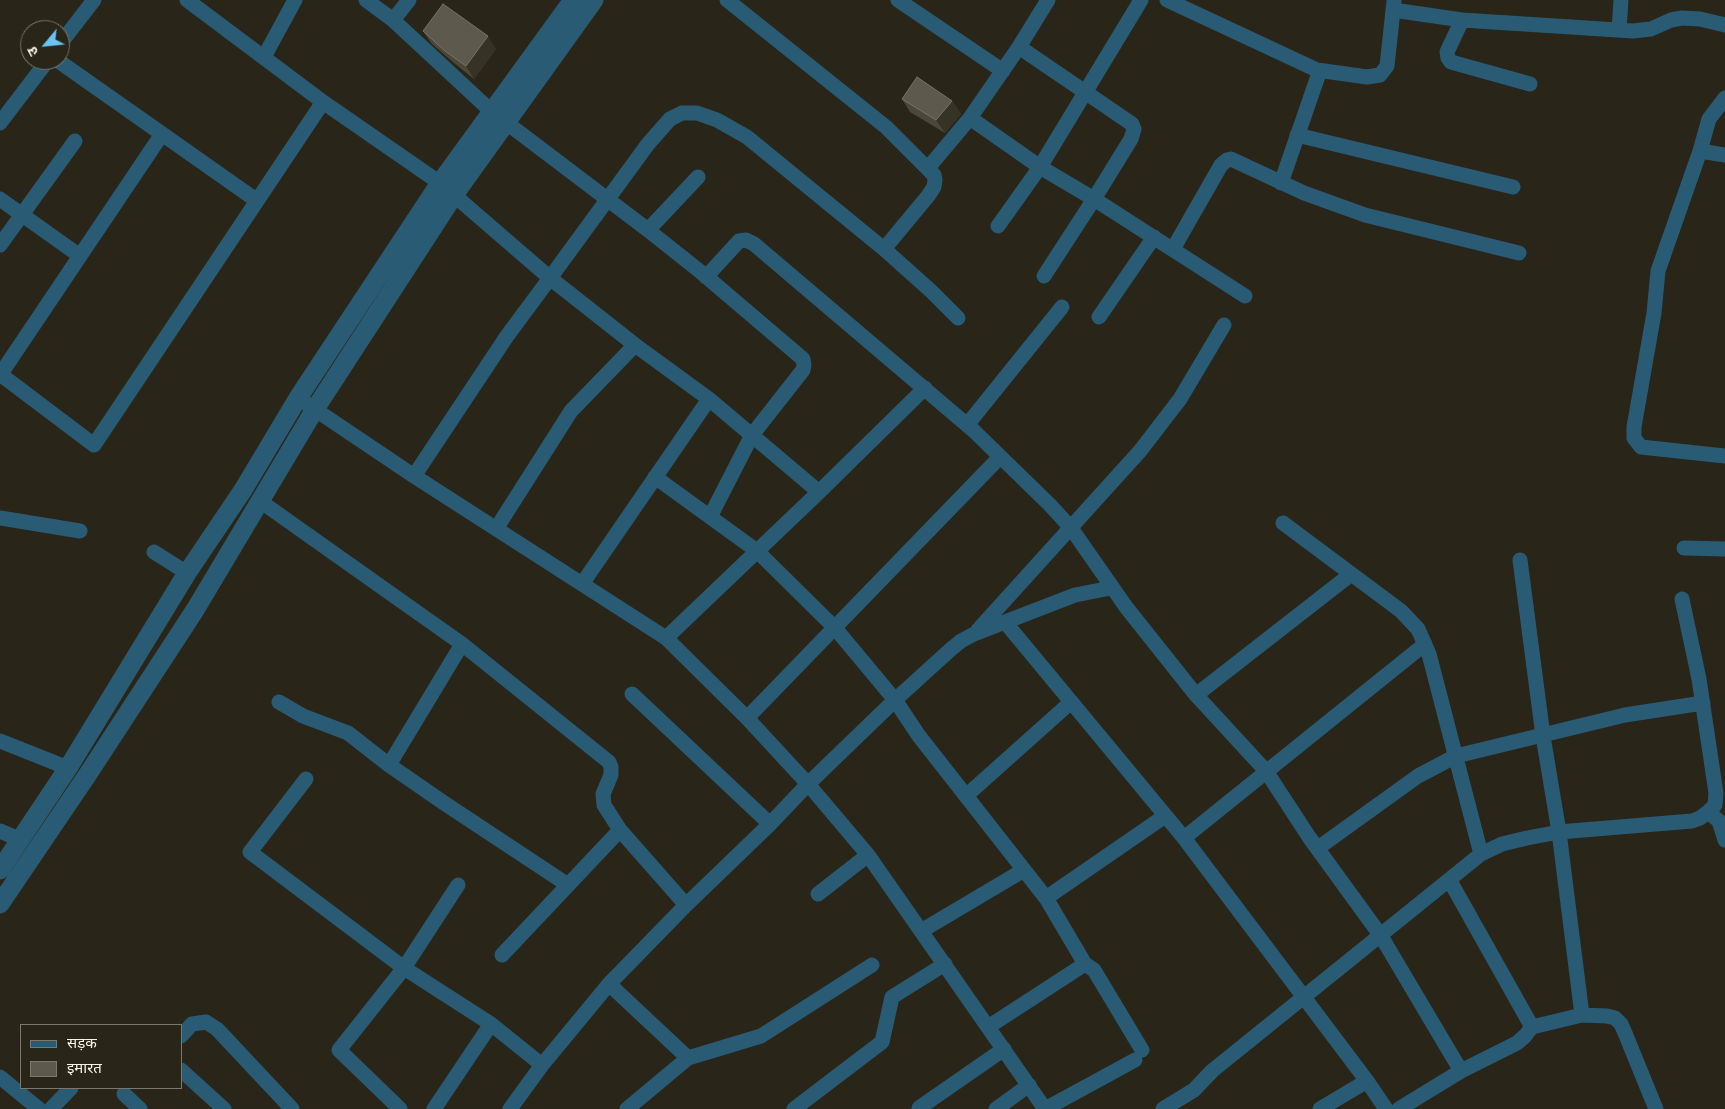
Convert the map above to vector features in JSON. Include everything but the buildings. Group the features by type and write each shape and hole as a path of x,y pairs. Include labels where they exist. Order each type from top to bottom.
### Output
{"street":[{"path":"70,31 94,0"},
{"path":"187,0 323,102 440,183 550,278 635,345 708,399 819,492"},
{"path":"264,58 295,0"},
{"path":"366,0 393,20 491,111 648,230 803,360 803,370 752,435 710,517"},
{"path":"393,20 409,0"},
{"path":"0,870 68,768 187,573 243,490 298,398 440,183 573,0"},
{"path":"0,904 83,782 184,626 315,409 454,195 594,0"},
{"path":"727,0 886,127 928,168 935,180 934,187 884,249"},
{"path":"898,0 1003,71"},
{"path":"928,168 970,118 1020,47 1048,0"},
{"path":"998,226 1040,167 1141,0"},
{"path":"1166,0 1317,70 1367,77 1380,75 1386,66 1393,5 1462,20 1619,30 1644,30 1670,20 1682,18 1700,19 1725,25"},
{"path":"1619,30 1621,0"},
{"path":"1462,20 1447,52 1451,62 1530,84"},
{"path":"1020,47 1132,124 1134,129 1131,139 1044,276"},
{"path":"70,69 256,200"},
{"path":"0,123 40,70"},
{"path":"1281,183 1318,76 1317,70"},
{"path":"1725,98 1709,119 1700,151 1658,271 1654,312 1634,427 1634,438 1641,447 1725,456"},
{"path":"162,134 0,374 94,445 323,102"},
{"path":"414,476 507,336 607,198 663,125 682,113 697,113 718,120 747,137 884,249 958,318"},
{"path":"970,118 1040,167 1094,199 1245,296"},
{"path":"1297,135 1513,187"},
{"path":"0,246 75,141"},
{"path":"1700,151 1725,156"},
{"path":"1173,249 1221,165 1227,160 1234,160 1304,193 1365,215 1519,254"},
{"path":"648,230 698,177"},
{"path":"0,199 80,256"},
{"path":"1099,317 1154,237"},
{"path":"706,277 737,243 743,240 749,241 925,388 967,425 1050,505 1071,528 1111,588 1196,695 1266,771 1381,936 1461,1071"},
{"path":"967,425 1062,307"},
{"path":"974,634 1140,451 1180,399 1224,325"},
{"path":"496,529 572,411 635,345"},
{"path":"666,638 925,388"},
{"path":"298,398 414,476 666,638 747,718 808,784 868,855 1045,1109 1139,1055 1094,970 1085,964 1046,898 919,736 894,700 835,628 758,551 655,477"},
{"path":"582,584 708,399"},
{"path":"747,718 1000,457"},
{"path":"260,502 462,644 609,762 612,767 611,775 603,794 604,805 620,830 686,905"},
{"path":"0,518 80,531"},
{"path":"1283,523 1406,616 1418,629 1429,654 1481,854"},
{"path":"1684,548 1725,549"},
{"path":"154,552 187,573"},
{"path":"1520,560 1543,736 1559,832 1582,1015"},
{"path":"1196,695 1350,575"},
{"path":"510,1109 542,1065 609,984 808,784 894,700 955,646 974,634 1075,595 1111,588"},
{"path":"1163,1109 1194,1090 1212,1071 1302,997 1450,881 1481,854 1508,842 1559,832 1692,820 1700,818 1708,812 1721,798 1682,599"},
{"path":"1006,622 1184,838 1386,1109"},
{"path":"389,765 462,644"},
{"path":"1184,838 1425,644"},
{"path":"632,694 770,824"},
{"path":"279,702 303,716 348,733 389,765 568,885"},
{"path":"967,796 1071,702"},
{"path":"1318,848 1418,776 1456,756 1625,715 1703,703"},
{"path":"0,741 68,768"},
{"path":"306,779 250,852 404,968 491,1024 542,1065"},
{"path":"1708,812 1719,821 1725,840"},
{"path":"1046,898 1165,816"},
{"path":"502,955 620,830"},
{"path":"0,831 21,840"},
{"path":"818,894 868,855"},
{"path":"922,931 1024,870"},
{"path":"1450,881 1532,1027"},
{"path":"400,1109 339,1050 404,968 458,886"},
{"path":"794,1109 882,1042 892,997 945,964"},
{"path":"988,1027 1085,964"},
{"path":"628,1109 688,1058 760,1036 872,965"},
{"path":"609,984 688,1058"},
{"path":"1399,1109 1461,1071 1517,1043 1532,1027 1582,1015 1607,1016 1618,1020 1656,1109"},
{"path":"182,1035 192,1024 206,1022 217,1029 292,1109"},
{"path":"434,1109 491,1024"},
{"path":"920,1109 1004,1049"},
{"path":"182,1071 224,1109"},
{"path":"0,1077 40,1109"},
{"path":"1320,1109 1367,1081"},
{"path":"996,1109 1030,1085"},
{"path":"51,1109 70,1089"},
{"path":"124,1090 140,1109"}]}
